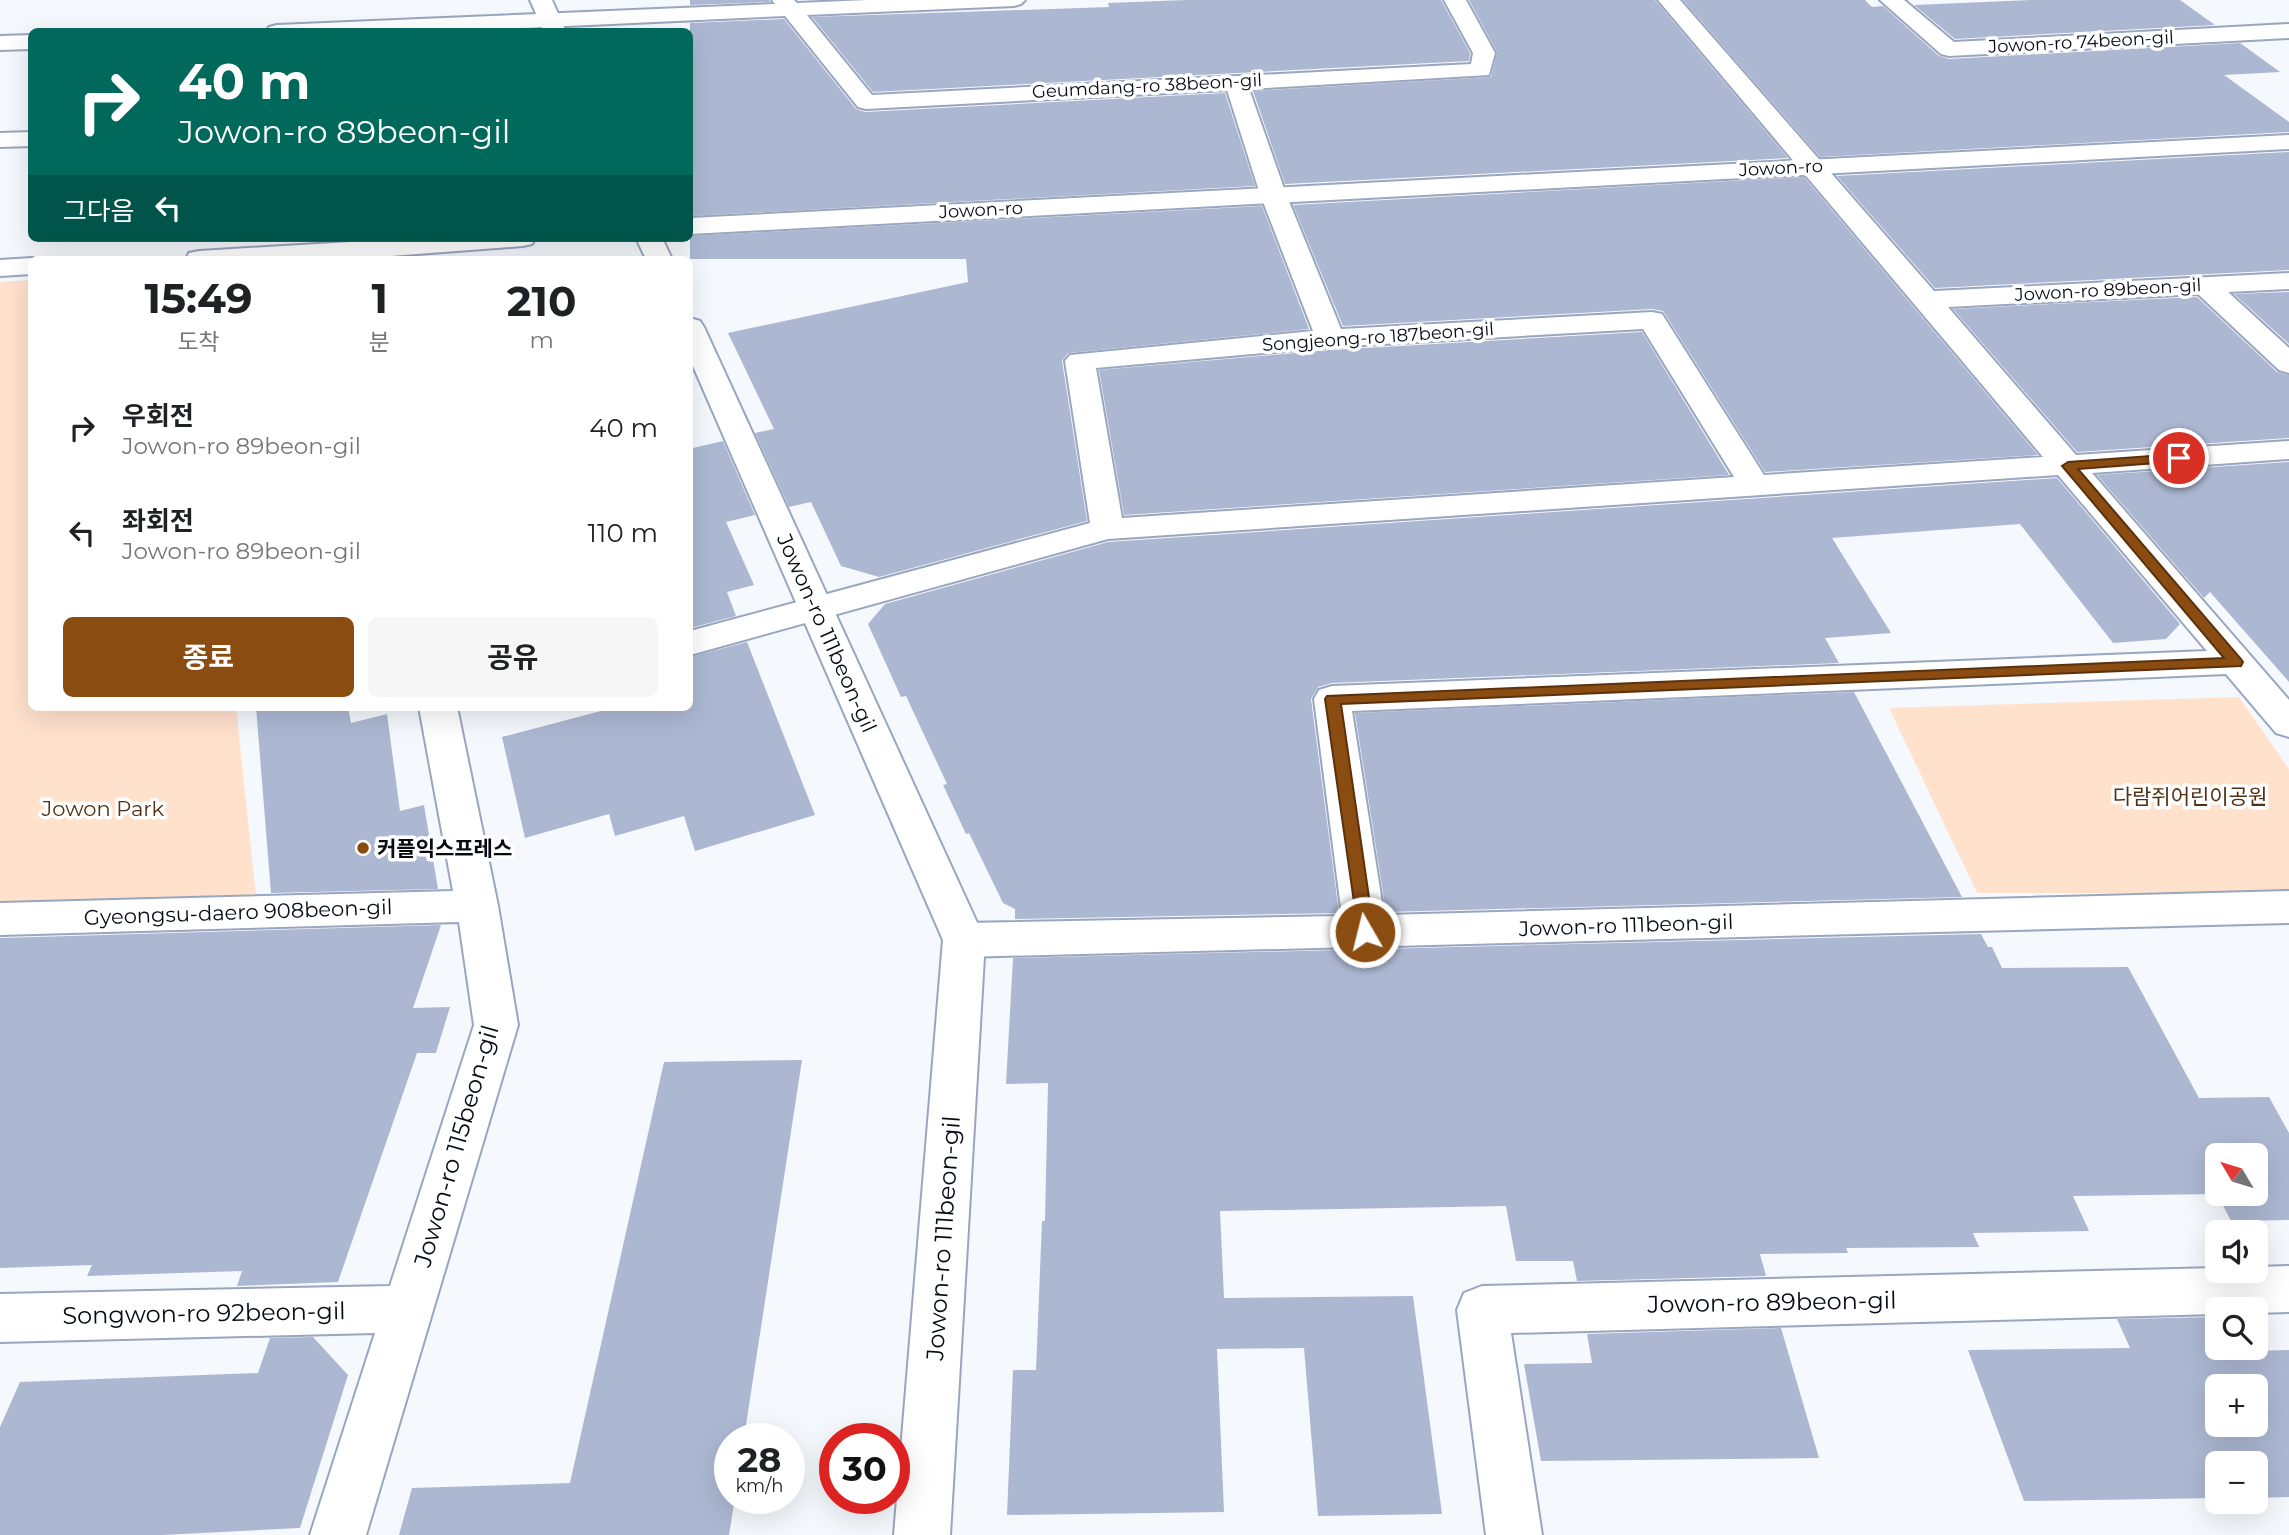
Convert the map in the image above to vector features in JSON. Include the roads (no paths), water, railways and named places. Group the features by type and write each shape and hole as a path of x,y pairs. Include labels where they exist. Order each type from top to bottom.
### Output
{"street":[{"path":"541,0 552,26"},
{"path":"460,28 552,26 786,5 1014,0"},
{"name":"Geumdang-ro 38beon-gil","path":"786,5 866,102 1481,70 1484,53 1455,0"},
{"path":"1669,0 2289,724"},
{"name":"Jowon-ro 74beon-gil","path":"1891,0 1949,49 2289,31"},
{"path":"0,43 28,42"},
{"path":"1235,81 1273,194 1331,338"},
{"path":"0,140 28,139"},
{"name":"Jowon-ro","path":"693,226 2289,142"},
{"path":"324,256 479,242"},
{"path":"0,268 28,266"},
{"name":"Jowon-ro 89beon-gil","path":"1928,300 2289,281"},
{"path":"2204,285 2289,364"},
{"name":"Songjeong-ro 187beon-gil","path":"1107,529 1080,361 1331,338 1652,320 1755,486"},
{"name":"Jowon-ro 111beon-gil","path":"693,334 964,940 922,1535"},
{"path":"693,642 1107,529 2289,450"},
{"path":"1365,932 1332,699 2236,662"},
{"name":"Jowon-ro 115beon-gil","path":"338,1535 496,1026 441,711"},
{"name":"Gyeongsu-daero 908beon-gil","path":"0,919 477,906"},
{"name":"Jowon-ro 111beon-gil","path":"964,940 2289,907"},
{"name":"Jowon-ro 89beon-gil","path":"1514,1535 1482,1310 2289,1289"},
{"name":"Songwon-ro 92beon-gil","path":"0,1318 408,1309"}],"place":[{"name":"커플익스프레스","path":"363,848"}],"park label":[{"name":"다람쥐어린이공원","path":"2190,796"},
{"name":"Jowon Park","path":"103,808"}]}
